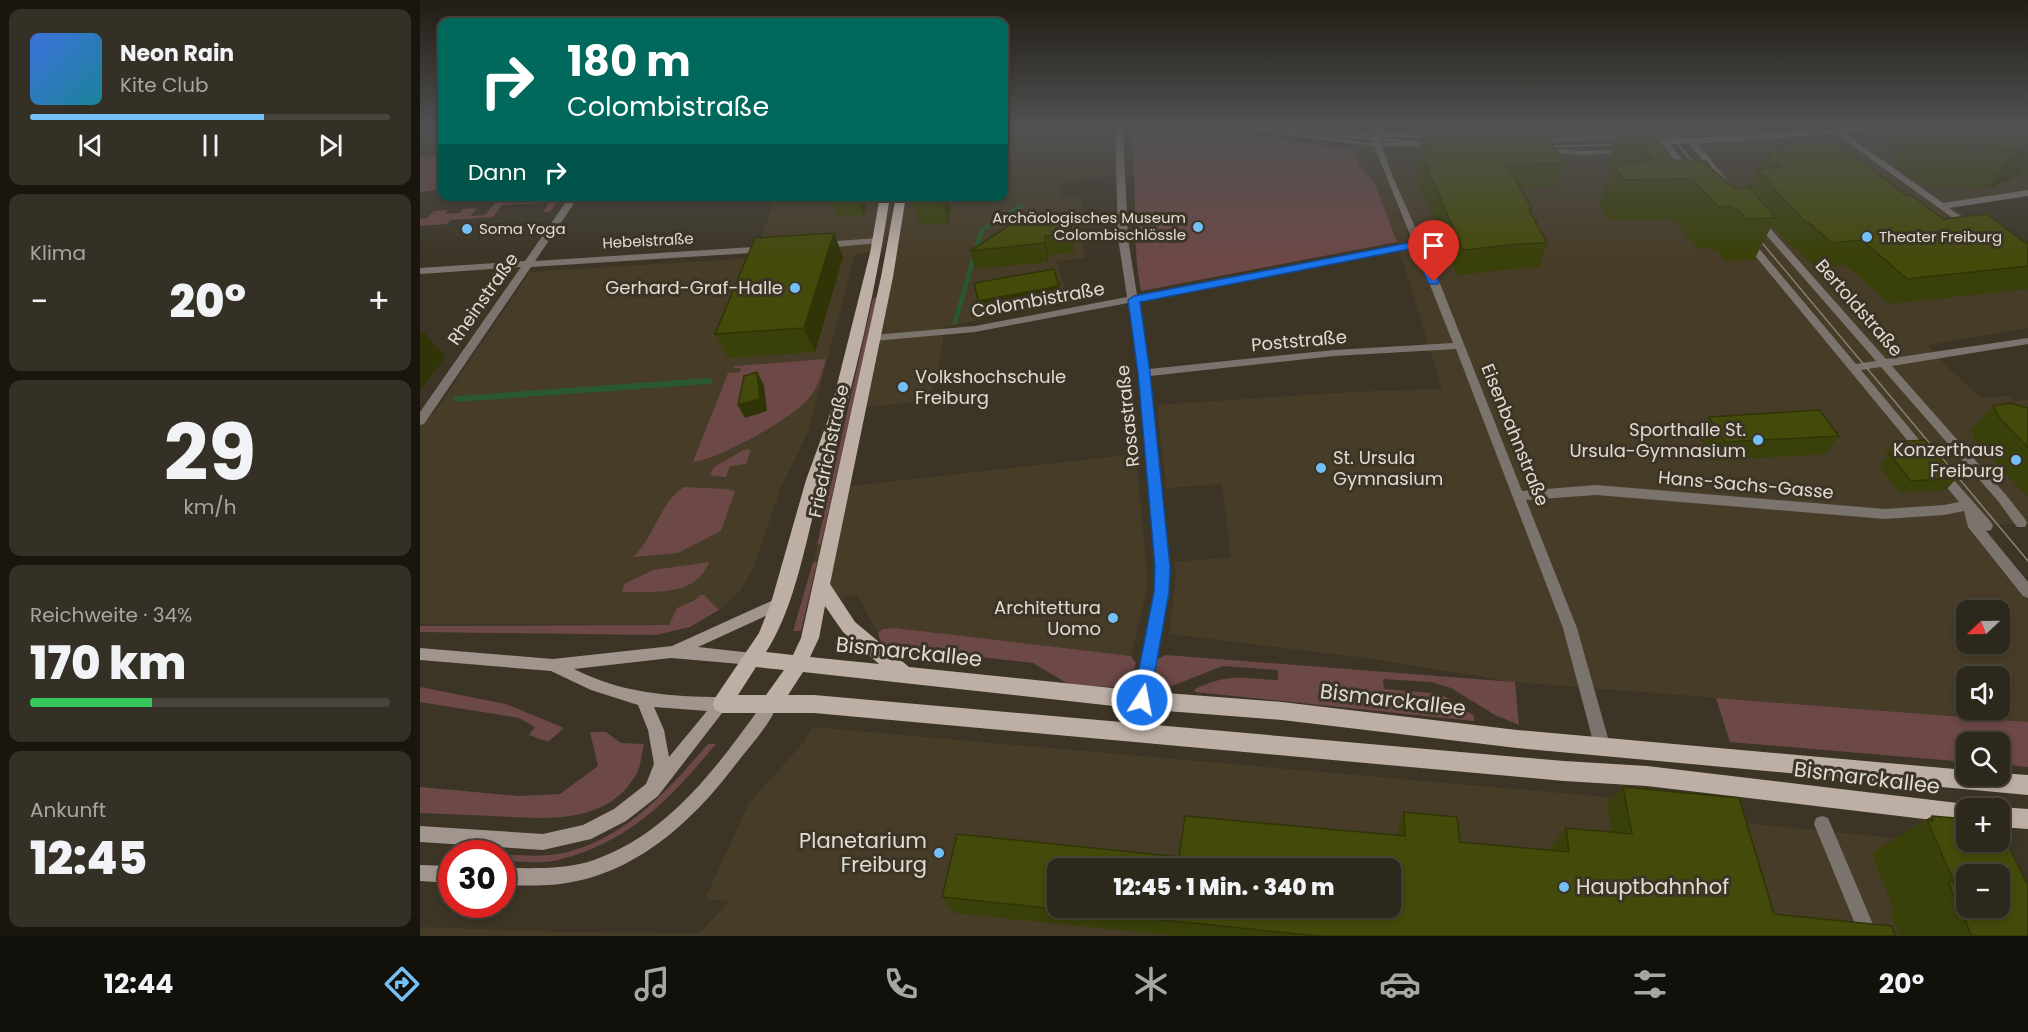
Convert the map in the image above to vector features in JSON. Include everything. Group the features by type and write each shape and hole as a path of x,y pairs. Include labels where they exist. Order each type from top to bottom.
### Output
{"main road":[{"name":"Friedrichstraße","path":"722,704 766,637 780,603 824,446 836,417 878,241 884,201"},
{"name":"Friedrichstraße","path":"771,704 798,665 810,638 874,338 900,201"},
{"path":"822,586 849,627 906,676"},
{"path":"671,652 780,603"},
{"path":"420,654 553,664 671,652 722,654 752,659"},
{"name":"Bismarckallee","path":"752,659 1142,700 1282,711 1517,739 2028,784"},
{"path":"553,664 603,690 643,700 722,704"},
{"path":"643,700 656,730 662,764 652,790"},
{"path":"420,834 543,842 585,833 620,815 652,790 722,704"},
{"name":"Bismarckallee","path":"722,704 814,704 1647,777 1956,813"},
{"path":"516,877 550,878 583,872 603,867 643,846 682,815 723,767 771,704"},
{"path":"2010,818 2028,819"},
{"path":"420,873 438,874"}],"street":[{"name":"Rosastraße","path":"1121,172 1123,238 1144,373 1163,567 1162,592 1142,700"},
{"name":"Eisenbahnstraße","path":"1388,172 1570,628 1602,745"},
{"path":"1688,172 1693,178"},
{"path":"1716,172 1735,194"},
{"path":"1894,172 1980,233"},
{"path":"1942,206 2028,193"},
{"name":"Rheinstraße","path":"420,421 424,409 572,201"},
{"name":"Bertoldstraße","path":"1750,212 2002,498 2024,520"},
{"path":"1741,233 1987,526"},
{"path":"807,246 878,241"},
{"name":"Colombistraße","path":"874,338 975,329 1418,244"},
{"name":"Hebelstraße","path":"420,271 776,248"},
{"path":"1853,368 2028,341"},
{"name":"Poststraße","path":"1144,373 1334,353 1457,346"},
{"name":"Hans-Sachs-Gasse","path":"1519,496 1596,490 1885,514 1944,510 1969,505"},
{"path":"1969,505 1972,523 2028,592"},
{"path":"1822,824 1869,936"}],"shaded area":[{"path":"420,172 438,172 438,190 420,192"},
{"path":"1008,172 1136,172 1136,175 1077,179 1061,186 1060,198 1083,197 1081,230 1085,258 1056,261 1070,303 943,327 943,345 930,400 851,409 876,299 874,296 877,295 891,233 887,233 883,252 855,254 808,432 781,487 753,570 739,592 719,610 704,595 677,608 670,625 420,624 420,416 433,415 530,272 753,258 774,201 892,201 888,227 894,201 1008,201"},
{"path":"1134,172 1365,172 1375,184 1397,242 1141,291 1136,251"},
{"path":"1365,172 2028,172 2028,190 1947,203 2028,260 2028,328 1928,345 1948,368 1982,398 2008,396 2014,401 2028,400 2028,526 2026,523 1983,526 2028,581 2028,722 2002,720 2010,720 2010,666 1956,666 1956,716 1514,682 1366,658 1169,634 1176,573 1174,562 1231,557 1222,484 1166,488 1157,405 1352,392 1442,389 1397,242"},
{"path":"497,201 558,201 550,212 543,212 549,203 502,205 493,217 451,220 447,224 420,226 420,219 427,218 434,211 448,210 445,214 460,213 463,209 476,208 471,216 485,215"},
{"path":"873,298 877,298 821,544 817,545"},
{"path":"826,359 816,388 810,397 789,416 737,446 693,462 728,373 740,372 741,368 734,368 735,366"},
{"path":"746,449 751,450 746,464 730,466 726,477 710,474 714,467"},
{"path":"1136,454 1148,585 1131,656 895,628 883,629 878,633 857,595 808,604 817,562 813,562 817,545 821,544 834,488"},
{"path":"684,487 735,491 721,531 678,553 633,557 647,540 669,502"},
{"path":"709,562 703,574 684,587 659,592 622,592 624,584 653,570"},
{"path":"813,562 817,562 801,631 793,631"},
{"path":"700,595 704,595 719,610 690,627 656,635 420,632 420,626 669,625 677,608 695,600"},
{"path":"895,628 1131,656 1136,663 1133,675 1121,685 1114,687 1074,685 1033,663 888,647 881,642 878,633 883,629"},
{"path":"1166,655 1515,682 1519,725 1495,715 1451,688 1431,682 1383,679 1384,689 1431,693 1446,697 1474,716 1474,721 1195,692 1195,689 1226,679 1278,680 1278,670 1223,666 1164,689 1157,679 1155,668 1156,660"},
{"path":"420,687 506,704 564,728 548,742 529,735 535,727 519,718 420,702"},
{"path":"1716,698 1956,716 1956,720 2028,722 2028,767 2010,765 2010,732 1956,732 1956,761 1730,742"},
{"path":"812,727 1719,807 1723,821 1935,842 1956,886 1956,918 1971,918 1987,936 420,936 420,927 564,932 699,933 730,901 705,899 749,803 805,741"},
{"path":"590,732 606,732 621,743 644,744 638,771 626,789 611,802 593,810 554,818 420,813 420,787 519,796 560,794 598,766"},
{"path":"708,744 716,744 659,805 609,841 567,858 544,862 516,861 516,855 558,854 581,848 603,838 642,812"}],"building":[{"path":"1428,172 1511,172 1532,209 1529,209 1547,243 1463,250"},
{"path":"1618,172 1715,172 1735,188 1749,187 1776,218 1746,219 1739,211 1728,206 1718,207 1692,179 1623,180"},
{"name":"Theater Freiburg","path":"1758,172 1876,172 1943,219 1987,214 2025,243 2028,242 2028,266 1907,279 1862,240 1832,243 1808,222 1805,222"},
{"path":"1070,215 1071,234 1045,236 1045,243 970,251 1016,221"},
{"path":"834,233 804,328 715,334 755,238"},
{"path":"1054,269 1059,286 978,301 974,283"},
{"path":"757,372 760,399 738,405 744,376"},
{"path":"2010,403 2028,408 2028,448 1999,417 1993,406"},
{"path":"1819,410 1839,436 1725,442 1709,417"},
{"path":"1925,440 1957,478 1911,481 1889,454 1903,453 1894,442"},
{"name":"Hauptbahnhof","path":"1623,787 1739,798 1774,914 1891,926 1896,936 1317,936 1144,918 1401,918 1401,858 1047,858 1047,908 942,897 957,834 1179,857 1185,816 1405,836 1404,812 1457,817 1460,842 1569,852 1566,828 1632,834"},
{"path":"1932,816 1956,818 1956,852 2010,852 2010,849 2028,886 2028,936 1972,936 1964,918 2010,918 2010,864 1956,864 1956,900 1948,882 1954,882 1927,820 1933,821"}],"waterway":[{"path":"955,322 982,229 1022,206"},
{"path":"457,399 709,381"}],"tram line":[{"path":"1753,232 2028,561"}],"place":[{"name":"Archäologisches Museum Colombischlössle","path":"1198,227"},
{"name":"Soma Yoga","path":"467,229"},
{"name":"Theater Freiburg","path":"1867,237"},
{"name":"Gerhard-Graf-Halle","path":"795,288"},
{"name":"Volkshochschule Freiburg","path":"903,387"},
{"name":"Sporthalle St. Ursula-Gymnasium","path":"1758,440"},
{"name":"Konzerthaus Freiburg","path":"2016,460"},
{"name":"St. Ursula Gymnasium","path":"1321,468"},
{"name":"Architettura Uomo","path":"1113,618"},
{"name":"Planetarium Freiburg","path":"939,853"},
{"name":"Hauptbahnhof","path":"1564,887"}],"route":[{"path":"1142,700 1162,592 1163,567 1144,373 1134,300 1418,244 1434,282"}]}
